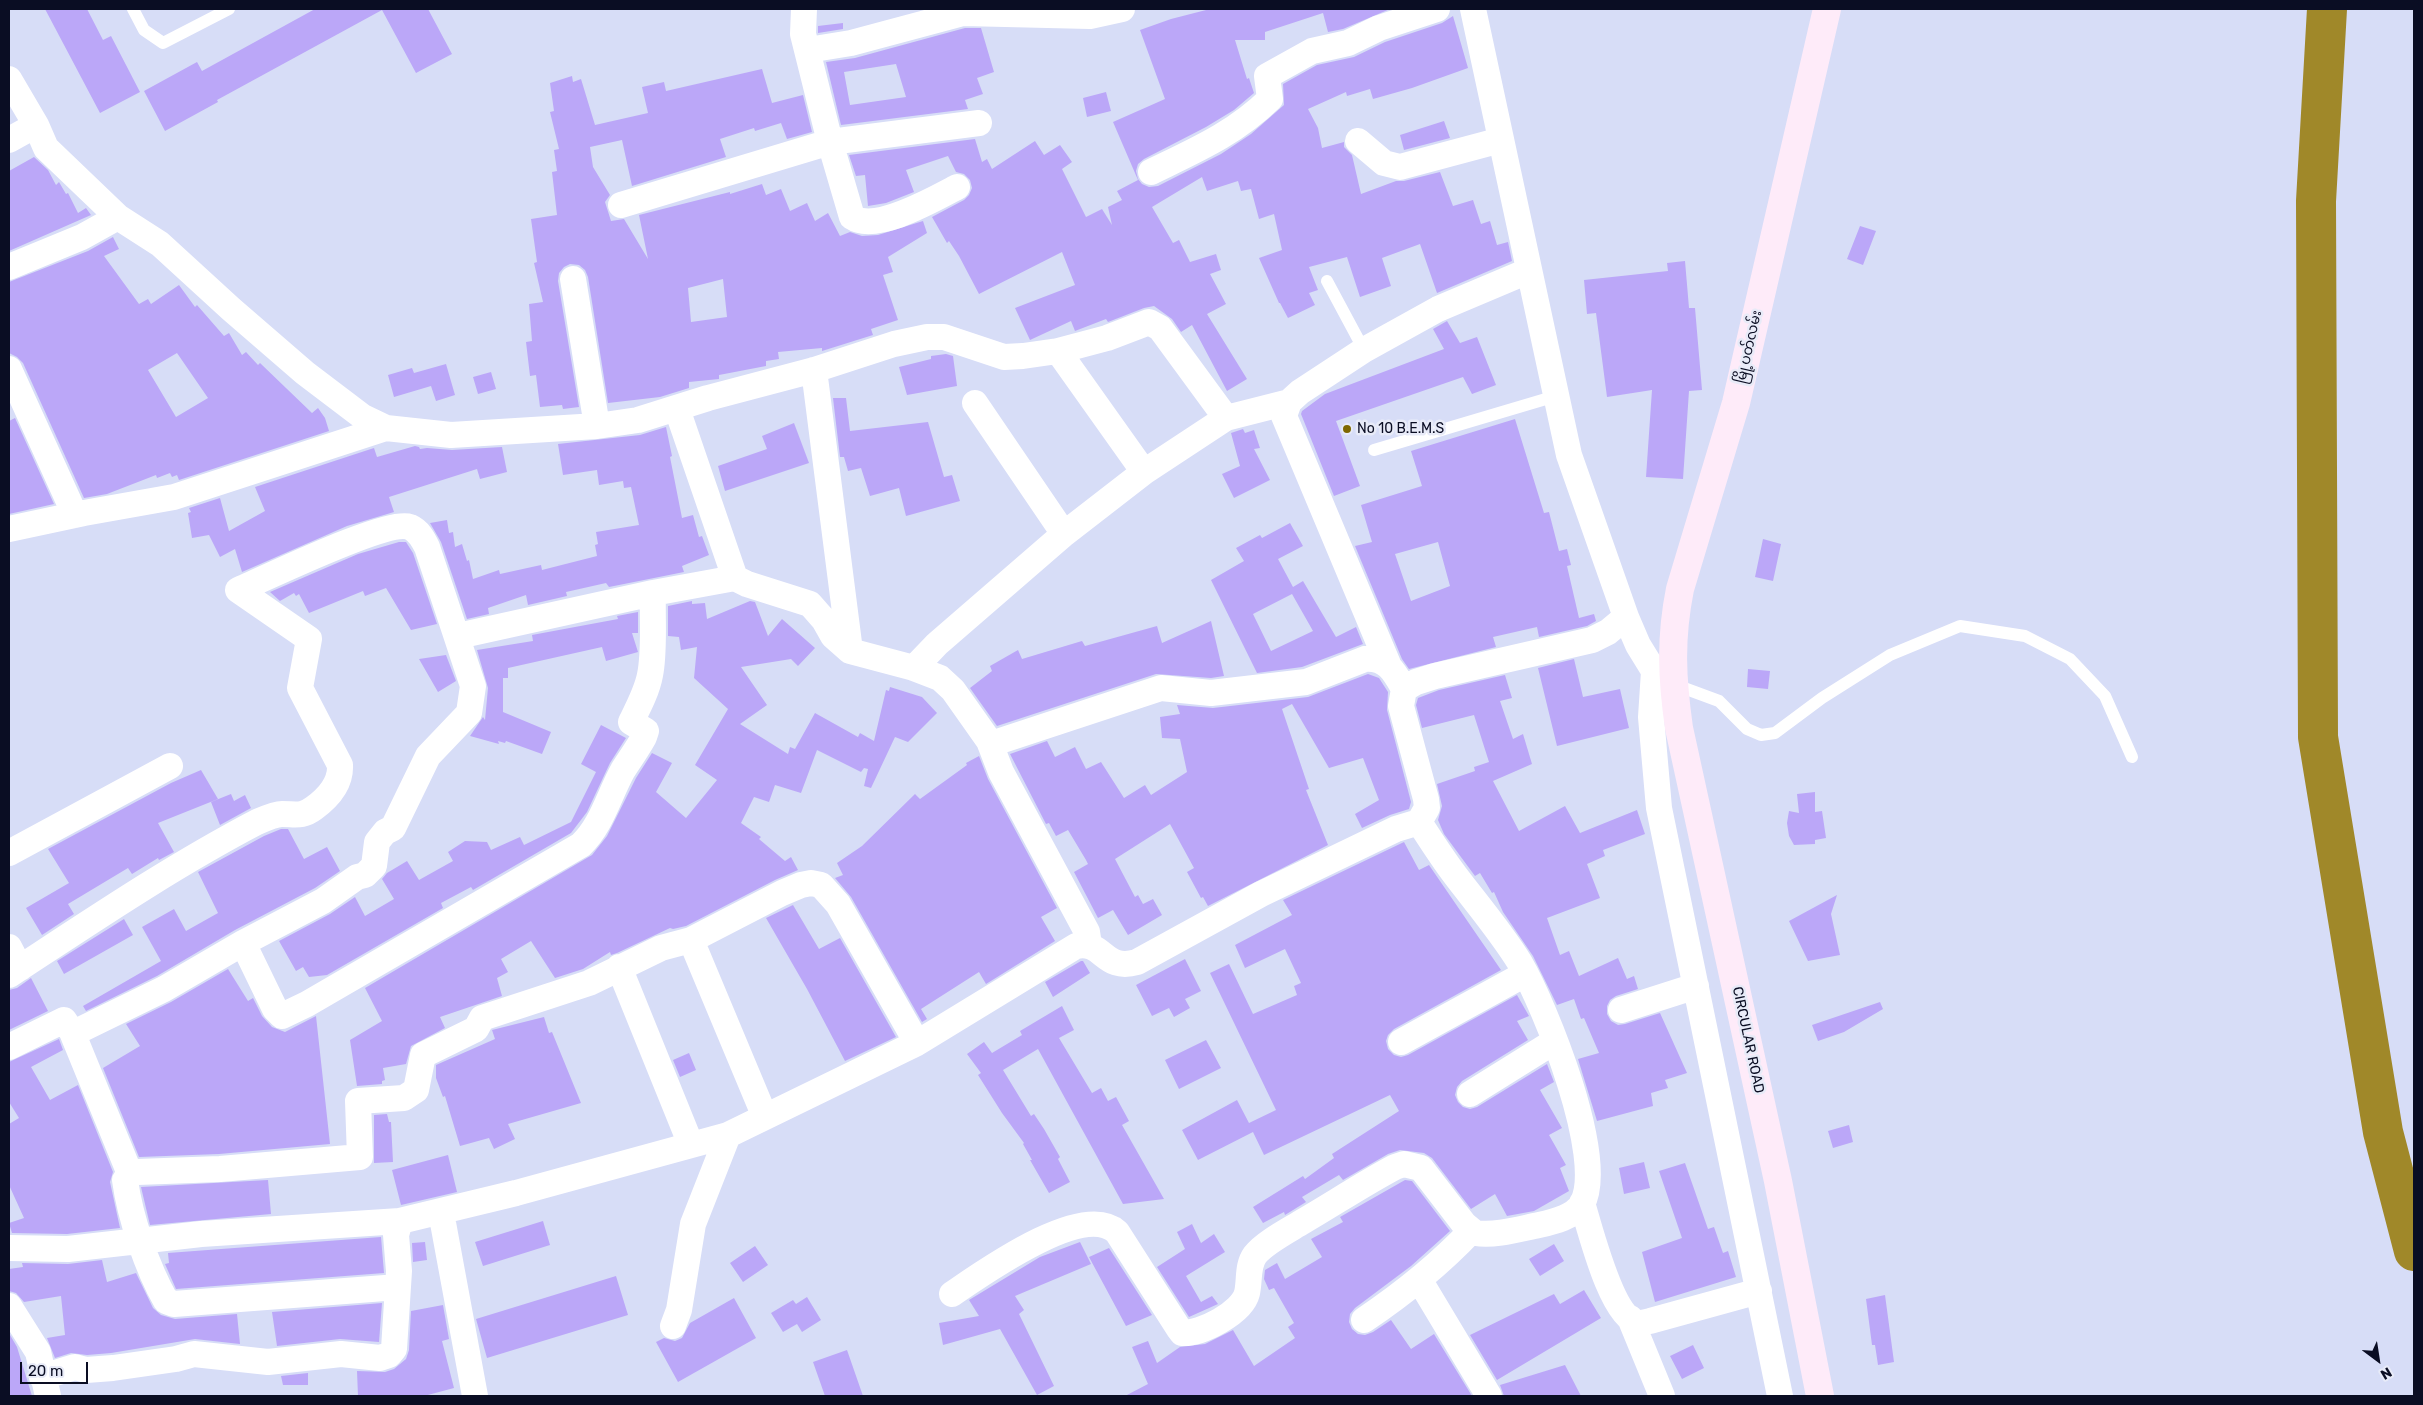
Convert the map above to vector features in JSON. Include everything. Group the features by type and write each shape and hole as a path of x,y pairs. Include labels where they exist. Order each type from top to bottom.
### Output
{"main road":[{"name":"မြို့ပတ်လမ်း","path":"1664,677 1673,636 1680,589 1736,402 1827,9"},
{"name":"CIRCULAR ROAD","path":"1664,677 1679,728 1774,1162 1820,1396"}],"street":[{"path":"804,9 803,34 830,142 852,217 857,221 906,214 956,187"},
{"path":"808,50 851,43 963,13 1040,12 1090,16 1122,9"},
{"path":"1151,172 1231,132 1259,110 1270,99 1266,82 1267,76 1293,60 1312,51 1348,43 1379,28 1437,9"},
{"path":"1473,9 1569,456 1626,618 1638,645 1664,677 1651,717 1659,808 1780,1396"},
{"path":"9,78 36,124 46,148 118,217 160,244 305,373 363,417 386,428 451,435 597,426 638,420 814,370 894,344 927,337 944,337 1004,357 1058,351 1107,338 1149,322 1160,328 1226,418"},
{"path":"621,205 830,142 979,123"},
{"path":"9,140 36,124"},
{"path":"1358,141 1384,163 1400,167 1501,140"},
{"path":"9,267 82,238 118,217"},
{"path":"914,668 937,644 1064,534 1144,472 1226,418 1289,402 1300,392 1364,350 1438,309 1528,271"},
{"path":"573,279 597,426"},
{"path":"1058,351 1144,472"},
{"path":"9,369 75,515"},
{"path":"814,370 850,650"},
{"path":"9,1248 68,1249 201,1234 400,1221 441,1212 728,1135 917,1043 1076,946 1089,945 1116,964 1125,965 1137,962 1261,894 1396,829 1418,822 1427,808 1401,706 1404,689 1395,671 1388,664 1284,416 1289,402"},
{"path":"975,403 1064,534"},
{"path":"677,408 735,578"},
{"path":"9,529 75,515 174,498 386,428"},
{"path":"13,963 251,826 282,814 292,817 304,814 330,794 341,775 340,765 300,688 309,639 238,590 354,540 395,527 411,527 420,534 427,547 473,686 469,713 428,756 393,828 385,832 377,842 374,866 365,875 357,877 323,901 243,943 164,989 80,1030 72,1032"},
{"path":"458,636 653,593 735,578 747,584 810,604 824,620 833,636 850,650 914,668 940,678 948,684 990,741 1001,772 1087,932 1089,945"},
{"path":"243,943 276,1009 282,1016 307,1004 581,845 590,837 624,769 646,731 631,722 642,700 650,676 653,656 653,593"},
{"path":"1404,689 1416,682 1434,676 1592,640 1608,632 1626,618"},
{"path":"990,741 1006,740 1162,688 1222,692 1306,682 1365,659 1373,658 1388,664"},
{"path":"9,853 170,766"},
{"path":"952,1294 984,1272 1031,1245 1072,1226 1097,1222 1111,1226 1117,1232 1182,1333 1195,1332 1214,1323 1241,1305 1247,1293 1254,1256 1285,1233 1387,1171 1404,1164 1421,1168 1464,1224 1471,1230 1482,1234 1546,1224 1564,1218 1578,1210 1586,1193 1586,1166 1580,1113 1555,1041 1525,974 1493,924 1453,873 1418,822"},
{"path":"398,1287 174,1304 166,1301 158,1287 141,1241 125,1180 130,1174 360,1157 358,1101 404,1098 416,1090 423,1055 476,1029 482,1018 589,983 660,948 691,940 782,893 812,883 820,885 838,904 917,1043"},
{"path":"691,940 765,1117"},
{"path":"620,968 691,1145"},
{"path":"1401,1042 1525,974"},
{"path":"1621,1010 1696,986"},
{"path":"9,1047 64,1020 72,1032 130,1174"},
{"path":"1470,1094 1555,1041"},
{"path":"673,1326 679,1310 693,1224 728,1135"},
{"path":"1582,1203 1607,1280 1618,1304 1630,1318 1662,1396"},
{"path":"441,1212 475,1396"},
{"path":"9,1306 16,1331 38,1352 45,1386 75,1367 86,1370 113,1368 176,1359 194,1354 268,1362 341,1354 380,1358 389,1355 394,1349 398,1287 396,1235 400,1221"},
{"path":"1364,1320 1420,1281 1444,1260 1471,1230"},
{"path":"1420,1281 1489,1396"},
{"path":"1630,1318 1643,1322 1759,1291"}],"lane":[{"path":"133,9 144,30 163,43 229,9"},
{"path":"1327,281 1364,350"},
{"path":"1374,450 1556,396"},
{"path":"1664,677 1719,701 1747,729 1761,735 1775,733 1822,698 1890,655 1960,626 2016,634 2025,636 2070,659 2106,696 2132,757"}],"building":[{"path":"45,9 87,9 103,40 111,36 140,92 100,113"},
{"path":"315,9 428,9 452,54 416,73 382,10 217,100 218,102 165,131 144,91 197,62 202,71"},
{"path":"1210,9 1390,9 1343,29 1328,32 1323,13 1265,32 1265,40 1235,40 1247,79 1249,78 1254,93 1234,110 1206,127 1144,159 1138,164 1136,171 1138,179 1142,184 1149,187 1158,186 1221,154 1251,134 1284,105 1283,84 1317,65 1354,57 1385,42 1442,23 1453,16 1468,68 1412,88 1373,99 1370,89 1347,96 1346,92 1308,109 1318,128 1322,148 1344,142 1344,147 1352,155 1361,194 1396,181 1404,181 1440,172 1453,206 1473,200 1481,224 1490,221 1497,245 1508,242 1512,261 1437,293 1420,244 1382,258 1391,286 1360,297 1347,257 1309,267 1318,290 1309,293 1315,305 1288,318 1279,303 1259,258 1282,250 1274,214 1259,219 1251,189 1241,191 1238,181 1207,191 1202,177 1152,207 1173,243 1179,240 1190,262 1216,254 1221,270 1210,274 1226,304 1207,314 1247,379 1227,391 1192,325 1181,332 1172,319 1154,306 1108,322 1106,319 1075,331 1071,321 1030,340 1015,308 1075,285 1062,252 979,294 959,256 949,241 947,243 932,217 964,200 972,188 970,180 964,174 956,172 948,156 906,170 914,192 886,203 868,206 865,175 856,176 849,155 975,139 982,162 987,159 992,169 1035,141 1044,155 1060,145 1072,162 1062,169 1086,217 1102,209 1112,225 1108,207 1122,200 1117,191 1138,180 1113,122 1165,99 1140,30 1171,19"},
{"path":"843,23 843,29 818,33 818,26"},
{"path":"965,28 981,28 994,72 977,78 983,94 965,100 968,109 841,125 826,62 855,58","holes":["896,64 906,97 850,105 844,72"]},
{"path":"762,69 772,103 803,95 812,132 787,139 781,123 755,131 754,128 720,139 726,157 632,186 622,140 590,147 593,167 610,195 605,202 611,221 624,219 648,259 639,215 730,192 730,194 762,184 766,195 781,189 790,211 807,203 815,221 828,213 840,236 850,232 862,236 878,235 923,221 927,233 888,257 893,272 883,275 898,320 871,329 873,335 822,351 822,348 778,352 779,359 766,361 766,366 719,375 719,379 689,382 689,388 660,397 608,403 588,277 585,270 579,265 570,264 559,273 558,281 579,407 563,409 562,405 540,407 536,375 530,376 526,342 532,341 529,304 543,302 534,263 537,262 531,219 557,215 552,172 557,171 554,150 559,149 550,112 554,111 550,83 572,76 573,82 581,79 595,125 648,113 642,87 664,82 666,91","holes":["723,279 727,317 691,322 688,288"]},
{"path":"1106,92 1111,111 1087,117 1083,98"},
{"path":"1444,121 1450,138 1404,150 1400,135"},
{"path":"34,157 48,170 56,185 59,182 66,194 68,193 78,213 86,208 91,215 9,251 9,171"},
{"path":"1860,226 1876,231 1863,265 1847,259"},
{"path":"113,237 119,249 104,256 139,304 148,299 151,304 179,285 195,307 197,305 224,336 229,333 242,355 246,352 258,365 260,363 312,413 318,408 325,418 329,431 179,480 177,475 172,477 170,473 157,478 156,475 107,494 84,498 23,363 9,353 9,282 88,251","holes":["177,353 208,398 176,417 148,370"]},
{"path":"1685,261 1689,308 1695,308 1702,390 1689,391 1683,479 1646,477 1652,390 1607,397 1596,313 1587,314 1584,280 1668,271 1667,263"},
{"path":"1447,321 1460,343 1477,337 1496,385 1472,394 1463,377 1336,421 1360,486 1334,496 1301,414 1302,411 1325,394 1444,349 1433,329"},
{"path":"946,354 953,356 957,386 907,395 899,367 931,359 931,356"},
{"path":"446,364 455,395 436,401 431,386 394,397 388,375 412,368 414,373"},
{"path":"491,372 496,389 478,394 473,377"},
{"path":"833,398 846,398 850,431 928,422 944,477 952,475 960,501 906,516 899,488 870,496 861,468 848,471 844,457 840,457"},
{"path":"15,418 54,504 9,514 9,421"},
{"path":"1515,419 1544,513 1549,512 1559,551 1567,549 1571,565 1567,566 1579,618 1594,614 1596,621 1587,626 1539,637 1537,627 1493,637 1496,647 1409,669 1402,659 1355,546 1372,542 1361,505 1422,486 1411,451","holes":["1438,542 1450,586 1411,601 1395,554"]},
{"path":"794,423 809,463 725,491 718,466 767,449 762,436"},
{"path":"666,427 682,518 693,515 699,537 702,536 709,555 682,566 684,572 609,587 606,583 566,592 567,596 528,605 526,595 488,608 489,614 467,619 441,542 430,523 447,520 449,533 453,532 455,547 462,544 467,561 469,560 473,579 499,570 500,574 541,565 542,570 597,556 595,545 598,544 596,532 639,525 631,487 624,488 623,481 599,485 597,470 563,475 558,444 640,435"},
{"path":"1243,429 1245,433 1254,430 1260,448 1254,449 1270,480 1234,498 1222,474 1240,466 1231,433"},
{"path":"415,446 420,449 452,450 502,447 507,472 480,479 477,469 389,497 394,512 347,526 242,572 235,549 220,557 209,535 192,538 188,513 191,512 189,508 220,498 229,531 265,511 255,487 374,448 377,457"},
{"path":"1290,523 1303,546 1278,559 1293,587 1303,581 1336,637 1356,627 1363,644 1302,667 1257,673 1211,580 1244,561 1236,548 1260,535 1262,538","holes":["1292,594 1313,631 1271,651 1253,614"]},
{"path":"1763,539 1781,544 1773,581 1755,577"},
{"path":"399,542 406,542 413,553 437,624 411,630 386,588 365,596 363,591 309,613 299,594 296,596 294,593 280,601 270,592 358,554"},
{"path":"692,601 692,604 705,603 707,619 750,601 755,602 768,636 782,619 815,648 798,666 791,659 741,667 767,705 740,724 788,754 790,747 795,749 815,713 858,737 860,733 874,741 886,690 889,691 890,687 922,697 937,713 908,742 895,737 871,788 864,786 868,769 864,768 861,772 817,750 801,793 775,785 769,802 754,797 741,823 761,837 759,839 785,861 791,857 798,870 686,926 670,928 617,953 611,955 610,952 583,969 555,978 531,941 501,959 508,972 497,978 502,996 440,1017 445,1028 411,1046 406,1064 383,1068 385,1080 382,1081 382,1084 357,1086 350,1040 382,1021 365,988 592,855 607,836 636,778 652,753 672,763 656,792 686,818 717,780 695,765 728,709 694,678 697,647 681,650 679,637 668,636 668,606"},
{"path":"638,612 638,633 632,633 638,652 606,661 602,647 508,668 508,678 503,678 503,712 551,732 542,754 506,741 505,743 498,741 499,744 470,736 483,717 485,720 488,688 477,650 533,641 532,635 618,619 617,616"},
{"path":"1211,621 1224,676 1211,678 1156,674 997,726 970,688 992,671 990,666 1018,650 1022,659 1082,641 1085,646 1157,626 1162,643"},
{"path":"446,655 456,681 438,692 419,659"},
{"path":"1574,659 1583,697 1620,689 1629,728 1557,746 1538,668"},
{"path":"1748,669 1770,671 1768,689 1747,687"},
{"path":"1368,674 1379,678 1388,692 1387,710 1411,802 1409,809 1390,815 1362,828 1355,814 1379,800 1363,758 1329,768 1292,704 1282,709 1309,789 1306,790 1328,845 1208,906 1203,897 1201,898 1187,872 1194,868 1170,824 1115,859 1135,897 1138,895 1143,904 1153,899 1162,915 1128,935 1113,910 1098,918 1074,872 1088,864 1086,860 1068,830 1056,836 1049,823 1046,824 1010,754 1047,741 1055,757 1075,747 1086,769 1101,762 1124,798 1145,785 1151,795 1187,772 1180,739 1162,738 1160,717 1180,714 1177,705 1213,708 1308,697"},
{"path":"1505,675 1512,698 1500,701 1513,739 1523,734 1532,764 1493,781 1519,831 1565,806 1580,833 1637,810 1645,834 1603,850 1605,856 1587,864 1600,898 1547,918 1560,955 1569,951 1579,976 1618,958 1627,979 1634,976 1638,989 1616,996 1610,1000 1607,1006 1607,1014 1611,1021 1618,1025 1625,1024 1660,1013 1687,1073 1665,1080 1668,1088 1651,1093 1653,1106 1597,1121 1578,1059 1599,1053 1584,1018 1581,1019 1574,999 1557,1005 1533,956 1503,912 1494,892 1492,893 1480,873 1475,876 1444,834 1438,820 1442,806 1437,784 1475,771 1474,767 1489,762 1474,715 1422,728 1416,705 1418,698 1439,690"},
{"path":"601,725 626,738 610,763 587,812 571,833 473,890 471,887 441,903 443,908 327,975 309,977 303,967 296,971 279,941 330,914 355,897 365,916 394,899 382,879 387,873 407,861 419,880 453,861 448,852 465,841 487,842 491,850 520,837 524,845 571,822 596,772 581,764"},
{"path":"979,756 988,779 1057,908 1041,917 1055,941 986,984 979,972 921,1009 927,1019 922,1022 851,897 835,878 843,875 837,863 862,846 915,794 920,799 967,765 966,763"},
{"path":"201,770 218,799 158,823 174,852 159,860 158,858 132,874 128,868 68,904 74,914 42,935 26,908 69,883 48,849 171,783"},
{"path":"1815,792 1815,812 1822,811 1826,838 1815,840 1815,844 1794,845 1789,836 1787,823 1789,811 1799,813 1797,794"},
{"path":"231,794 234,801 245,795 251,808 220,825 211,802"},
{"path":"281,829 288,829 304,859 327,847 340,871 315,888 235,930 157,976 86,1011 83,1006 161,961 142,927 174,909 186,931 218,913 198,872 264,836"},
{"path":"1404,842 1419,870 1429,865 1501,970 1394,1029 1388,1035 1386,1041 1388,1049 1394,1055 1401,1057 1408,1055 1517,995 1529,1016 1517,1021 1528,1040 1462,1081 1457,1087 1455,1095 1463,1107 1470,1109 1477,1107 1547,1064 1554,1082 1540,1090 1562,1128 1549,1135 1566,1165 1560,1168 1569,1191 1534,1211 1507,1216 1495,1194 1471,1209 1432,1158 1424,1153 1400,1150 1388,1154 1343,1180 1339,1175 1302,1197 1306,1202 1285,1215 1284,1212 1263,1223 1253,1207 1303,1176 1305,1179 1334,1158 1332,1154 1399,1111 1390,1095 1264,1155 1253,1132 1198,1160 1182,1130 1237,1100 1249,1123 1276,1110 1210,973 1229,964 1253,1014 1297,995 1294,986 1301,983 1285,949 1245,968 1235,945 1292,915 1283,900"},
{"path":"1837,895 1831,914 1840,955 1808,961 1789,921"},
{"path":"793,905 819,949 840,938 896,1037 845,1061 807,989 766,918"},
{"path":"124,919 133,935 64,974 57,961"},
{"path":"1185,959 1201,991 1185,999 1190,1008 1174,1017 1169,1008 1152,1016 1136,985"},
{"path":"1083,961 1090,973 1053,997 1045,982"},
{"path":"228,969 248,1001 253,998 262,1016 272,1027 285,1032 316,1016 330,1144 219,1154 139,1157 103,1068 140,1046 126,1024 171,1002"},
{"path":"31,978 48,1011 9,1030 9,990 17,988"},
{"path":"1880,1002 1883,1009 1844,1032 1818,1041 1812,1025"},
{"path":"1062,1006 1074,1030 1059,1038 1092,1093 1101,1088 1108,1101 1116,1097 1129,1121 1122,1125 1164,1199 1123,1204 1038,1049 1003,1070 1031,1116 1034,1114 1044,1129 1060,1157 1058,1159 1070,1182 1049,1193 1030,1160 1032,1160 1024,1143 978,1075 981,1073 967,1054 984,1042 992,1053 1022,1035 1020,1031"},
{"path":"544,1017 549,1033 552,1032 581,1103 508,1124 515,1139 494,1149 489,1138 460,1146 445,1096 443,1097 436,1078 436,1065 495,1039 492,1030"},
{"path":"59,1039 63,1050 31,1067 50,1100 78,1085 113,1172 110,1182 120,1228 67,1234 12,1233 9,1223 24,1218 9,1185 9,1124 19,1118 9,1102 9,1062"},
{"path":"1206,1040 1221,1068 1179,1089 1165,1060"},
{"path":"689,1053 696,1070 680,1077 673,1060"},
{"path":"387,1114 389,1122 391,1122 393,1162 374,1163 374,1115"},
{"path":"1849,1125 1853,1142 1833,1148 1828,1131"},
{"path":"448,1155 457,1192 401,1205 392,1170"},
{"path":"1644,1162 1650,1188 1624,1194 1619,1168"},
{"path":"1685,1163 1708,1229 1714,1227 1723,1253 1728,1251 1736,1277 1655,1302 1642,1252 1682,1238 1659,1171"},
{"path":"268,1180 271,1214 150,1225 141,1187"},
{"path":"1405,1180 1412,1181 1450,1231 1411,1266 1355,1308 1350,1314 1349,1322 1352,1329 1358,1334 1365,1335 1391,1320 1411,1349 1434,1334 1472,1396 1125,1396 1148,1384 1132,1347 1148,1341 1157,1363 1180,1347 1205,1344 1233,1330 1254,1366 1295,1338 1288,1327 1294,1323 1274,1288 1269,1290 1264,1279 1265,1270 1277,1263 1285,1279 1322,1257 1311,1239 1343,1222 1340,1217"},
{"path":"543,1221 550,1245 483,1266 475,1242"},
{"path":"1192,1224 1201,1243 1214,1234 1225,1252 1186,1276 1201,1302 1212,1296 1218,1304 1189,1317 1157,1267 1185,1249 1177,1232"},
{"path":"381,1237 384,1273 176,1289 165,1264 169,1263 168,1253"},
{"path":"425,1242 427,1260 413,1262 412,1243"},
{"path":"1080,1242 1091,1264 1015,1296 1024,1310 1019,1314 1054,1386 1037,1395 1000,1329 943,1345 939,1323 979,1316 969,1300 1040,1257"},
{"path":"1554,1244 1564,1261 1540,1276 1529,1259"},
{"path":"755,1246 768,1265 743,1282 730,1263"},
{"path":"1109,1248 1152,1315 1126,1326 1089,1257"},
{"path":"102,1260 107,1282 136,1273 153,1308 161,1315 175,1319 237,1314 240,1344 195,1339 111,1353 87,1355 71,1353 55,1358 47,1338 65,1335 61,1296 24,1302 16,1293 9,1291 9,1269 23,1267 22,1263 68,1264"},
{"path":"616,1276 628,1315 487,1358 476,1319"},
{"path":"1584,1290 1601,1318 1497,1380 1470,1335 1554,1294 1560,1304"},
{"path":"1885,1295 1894,1362 1878,1365 1875,1345 1872,1345 1866,1299"},
{"path":"807,1297 821,1320 802,1332 797,1324 783,1332 771,1313 793,1300 796,1304"},
{"path":"734,1298 756,1338 678,1382 656,1342 664,1338 675,1341 682,1338 690,1323"},
{"path":"382,1303 379,1342 340,1339 277,1346 272,1312"},
{"path":"443,1305 449,1339 442,1341 454,1388 424,1396 358,1396 357,1371 385,1372 394,1369 406,1359 409,1350 411,1311"},
{"path":"10,1335 17,1347 32,1396 9,1396"},
{"path":"1693,1345 1704,1368 1682,1379 1670,1356"},
{"path":"847,1350 863,1396 825,1396 813,1362"},
{"path":"1565,1365 1581,1396 1504,1396 1500,1385"},
{"path":"308,1373 308,1385 283,1385 281,1376"}],"waterway":[{"path":"2327,9 2316,201 2318,737 2383,1132 2414,1251"}],"place":[{"name":"No 10 B.E.M.S","path":"1347,429"}]}
